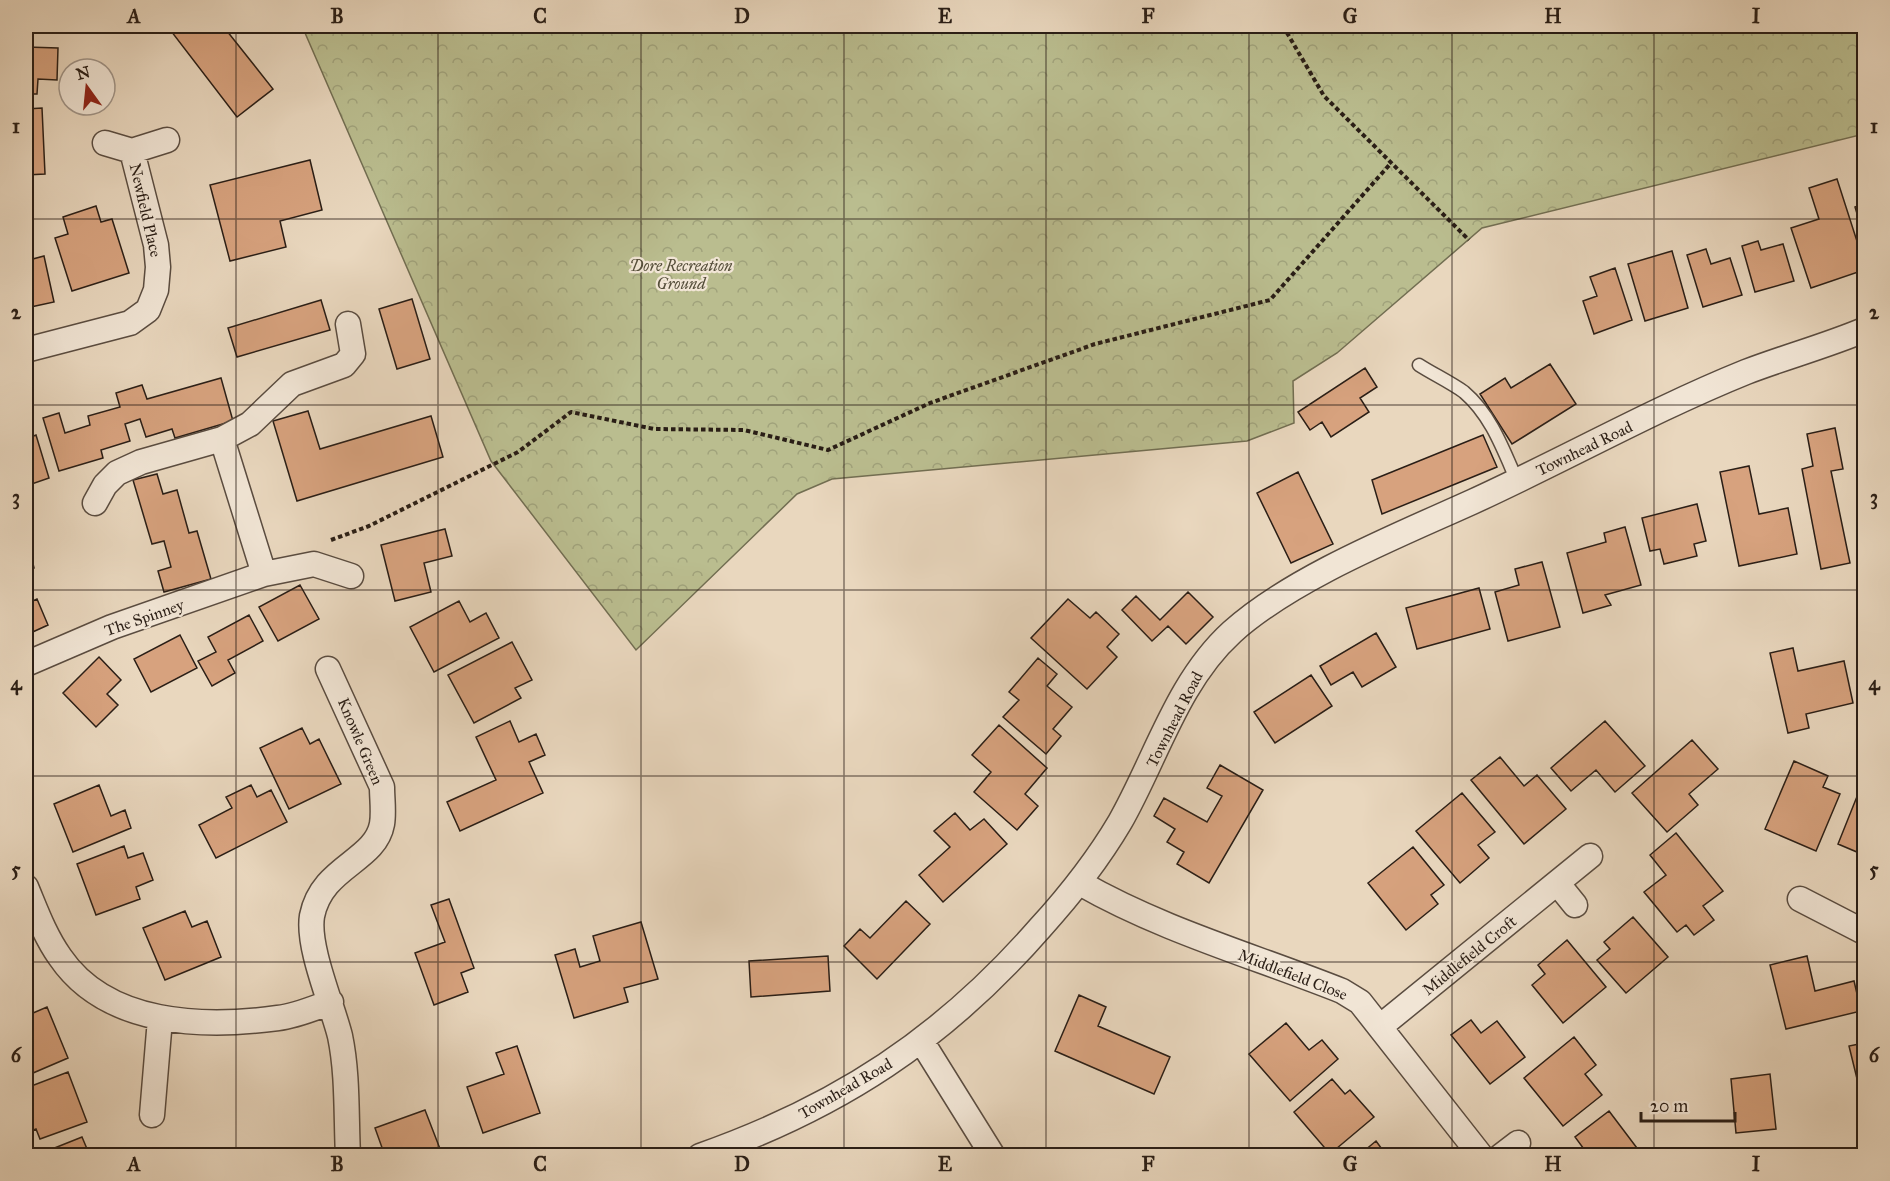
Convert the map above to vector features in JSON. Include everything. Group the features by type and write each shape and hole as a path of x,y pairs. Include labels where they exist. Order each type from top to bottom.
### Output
{"street":[{"path":"132,151 167,140"},
{"name":"Newfield Place","path":"26,350 130,323 148,310 156,290 158,267 156,245 132,151 105,143"},
{"path":"94,503 105,485 117,473 141,462 222,439 250,424 292,384 344,365 353,354 348,324"},
{"name":"Townhead Road","path":"700,1155 787,1121 836,1096 922,1042 999,975 1080,883 1120,822 1186,687 1206,658 1233,631 1266,606 1342,563 1747,372 1863,332"},
{"path":"222,439 264,574"},
{"name":"The Spinney","path":"26,664 112,627 264,574 314,564 351,576"},
{"name":"Knowle Green","path":"328,669 382,787 383,807 382,825 373,844 327,881 316,901 312,919 313,944 340,1039 348,1155"},
{"name":"Middlefield Croft","path":"1381,1026 1590,856"},
{"name":"Middlefield Close","path":"1080,883 1128,909 1342,991 1360,1002 1480,1155"},
{"path":"1558,884 1575,905"},
{"path":"26,887 60,958 101,997 160,1018 224,1022 280,1018 331,1002"},
{"path":"1800,899 1864,932"},
{"path":"152,1115 160,1018"},
{"path":"922,1042 993,1155"}],"lane":[{"path":"1419,365 1463,392 1481,409 1498,436 1517,481"}],"path":[{"path":"1283,26 1324,96 1469,240"},
{"path":"314,564 317,546 369,526 518,452 571,412 654,429 744,430 828,450 930,403 1095,344 1270,300 1392,163"}],"green space":[{"name":"Dore Recreation Ground","path":"302,26 1864,26 1864,134 1482,228 1337,353 1293,381 1294,423 1247,441 832,479 797,494 636,650 491,461"}],"building":[{"path":"178,26 223,26 273,89 237,117 171,31"},
{"path":"26,47 58,48 57,80 38,79 37,94 26,94"},
{"path":"42,108 45,174 26,175 26,109"},
{"path":"310,160 322,210 280,221 286,247 230,261 210,185"},
{"path":"1837,179 1864,263 1864,270 1811,288 1791,228 1819,219 1809,188"},
{"path":"1864,204 1864,237 1855,207"},
{"path":"96,206 101,222 112,219 129,273 72,291 55,238 68,234 63,217"},
{"path":"1758,241 1761,250 1783,244 1794,281 1755,292 1742,246"},
{"path":"26,244 29,260 44,256 54,302 26,308"},
{"path":"1706,249 1711,264 1730,258 1742,295 1703,307 1687,255"},
{"path":"1672,251 1688,308 1645,321 1628,264"},
{"path":"1615,268 1632,320 1594,334 1583,301 1597,296 1590,277"},
{"path":"412,299 430,359 397,369 379,309"},
{"path":"321,300 330,330 237,357 228,328"},
{"path":"1550,364 1576,404 1512,444 1480,394 1505,378 1511,388"},
{"path":"1365,368 1377,387 1360,398 1369,412 1331,437 1322,422 1310,430 1298,412"},
{"path":"221,378 233,421 175,438 172,429 146,437 140,419 125,424 130,441 101,450 103,458 59,471 43,418 59,413 65,433 90,425 88,416 120,407 116,393 142,385 147,399"},
{"path":"308,411 320,449 431,416 443,457 297,501 273,421"},
{"path":"1835,428 1843,469 1831,471 1850,563 1821,569 1802,469 1813,466 1807,434"},
{"path":"36,435 49,478 26,486 26,439"},
{"path":"1483,435 1497,467 1382,514 1372,480"},
{"path":"1749,466 1759,514 1788,508 1797,554 1739,566 1720,472"},
{"path":"1298,472 1333,544 1291,563 1257,493"},
{"path":"157,474 163,494 177,490 189,533 197,531 211,579 164,592 158,571 171,567 164,541 152,544 133,480"},
{"path":"1697,504 1706,541 1694,544 1697,556 1664,564 1660,549 1650,551 1642,518"},
{"path":"1625,527 1641,585 1605,595 1611,605 1583,613 1567,553 1606,542 1604,533"},
{"path":"445,529 452,556 424,563 431,592 395,601 381,545"},
{"path":"26,535 34,568 26,570"},
{"path":"1542,562 1560,627 1508,641 1495,592 1519,585 1515,569"},
{"path":"300,585 319,619 278,641 259,607"},
{"path":"1479,588 1490,629 1417,649 1406,608"},
{"path":"1188,592 1213,617 1186,644 1168,626 1152,641 1122,610 1136,596 1160,620"},
{"path":"37,599 48,625 26,635 26,604"},
{"path":"1068,599 1090,618 1096,612 1119,634 1107,647 1117,657 1087,689 1031,638"},
{"path":"459,601 470,622 486,613 499,638 434,672 410,627"},
{"path":"249,615 263,641 228,660 235,673 212,686 198,661 216,652 208,637"},
{"path":"1376,633 1396,667 1362,687 1353,672 1331,685 1320,666"},
{"path":"180,635 197,668 151,692 134,659"},
{"path":"512,642 532,680 515,688 521,698 474,723 448,675"},
{"path":"1793,648 1798,671 1844,661 1853,703 1806,714 1809,728 1788,733 1770,653"},
{"path":"99,657 121,680 107,694 118,705 96,727 63,693"},
{"path":"1038,658 1057,674 1047,686 1072,707 1053,729 1061,736 1046,754 1003,717 1019,700 1009,692"},
{"path":"1311,675 1332,706 1275,743 1254,712"},
{"path":"510,721 519,742 536,734 545,755 529,762 543,793 460,831 447,802 496,780 476,737"},
{"path":"1605,721 1645,766 1615,792 1596,770 1571,791 1551,768"},
{"path":"999,725 1047,768 1025,794 1038,806 1017,830 974,792 991,772 972,755"},
{"path":"302,728 310,744 319,739 341,784 289,809 260,748"},
{"path":"1692,740 1718,769 1689,794 1698,805 1667,832 1632,793"},
{"path":"1500,757 1524,786 1537,775 1566,809 1524,844 1471,780"},
{"path":"1794,761 1828,776 1823,787 1840,794 1816,851 1765,829"},
{"path":"1220,765 1263,790 1209,883 1177,864 1184,852 1167,842 1175,829 1154,816 1164,798 1207,822 1222,796 1207,788"},
{"path":"1864,779 1864,855 1838,844"},
{"path":"99,785 111,816 125,810 131,828 73,852 54,804"},
{"path":"251,785 257,797 271,790 287,822 216,858 199,825 232,808 226,797"},
{"path":"1462,793 1495,832 1478,845 1489,858 1460,883 1416,831"},
{"path":"955,813 970,830 984,819 1007,844 943,902 919,875 950,847 934,831"},
{"path":"1676,833 1723,891 1703,906 1714,920 1694,935 1686,925 1677,932 1644,892 1666,875 1650,855"},
{"path":"124,846 128,858 143,853 153,880 136,887 140,899 96,915 77,864"},
{"path":"1413,847 1444,885 1431,895 1438,904 1406,930 1368,883"},
{"path":"449,899 474,968 461,973 468,992 434,1005 415,953 445,942 431,905"},
{"path":"906,901 930,924 877,979 844,946 860,929 870,938"},
{"path":"185,911 192,927 207,921 221,957 165,980 143,928"},
{"path":"1633,917 1668,957 1626,993 1597,960 1610,949 1604,942"},
{"path":"641,922 658,979 624,988 628,1002 574,1018 555,955 575,949 580,967 600,961 593,936"},
{"path":"1567,940 1606,987 1563,1023 1532,985 1545,974 1538,965"},
{"path":"828,956 830,991 751,997 749,961"},
{"path":"1807,956 1815,991 1854,981 1861,1011 1786,1029 1770,965"},
{"path":"1079,995 1106,1007 1098,1026 1170,1057 1154,1094 1055,1051"},
{"path":"47,1007 68,1058 26,1076 26,1016"},
{"path":"1471,1020 1481,1033 1497,1021 1525,1057 1490,1084 1451,1035"},
{"path":"1286,1023 1309,1050 1322,1040 1338,1059 1290,1101 1249,1054"},
{"path":"1574,1037 1596,1065 1585,1074 1602,1095 1563,1126 1524,1078"},
{"path":"1864,1043 1864,1090 1860,1091 1849,1046"},
{"path":"517,1046 540,1113 483,1133 467,1087 504,1074 496,1053"},
{"path":"68,1072 87,1122 40,1139 36,1129 26,1133 26,1088"},
{"path":"1770,1074 1776,1129 1736,1133 1731,1079"},
{"path":"1332,1079 1345,1094 1350,1090 1374,1117 1330,1154 1294,1112"},
{"path":"425,1110 442,1154 385,1156 375,1128"},
{"path":"1609,1111 1643,1156 1589,1156 1575,1137"},
{"path":"82,1137 90,1156 43,1156 42,1153"},
{"path":"1376,1141 1387,1156 1358,1156"}]}
